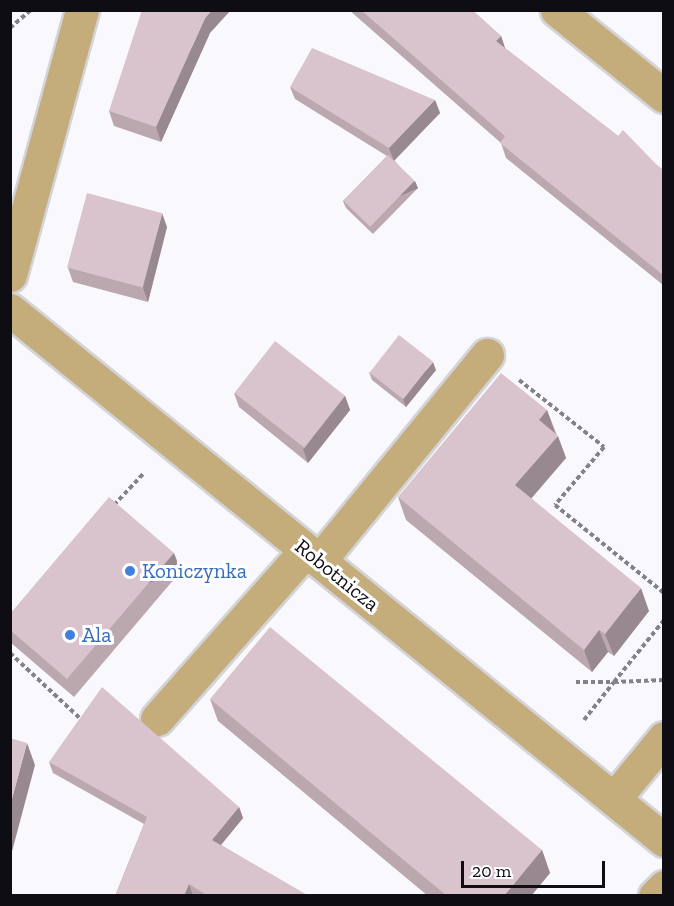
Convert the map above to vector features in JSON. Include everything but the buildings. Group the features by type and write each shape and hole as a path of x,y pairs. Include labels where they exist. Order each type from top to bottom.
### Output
{"street":[{"path":"10,276 82,10"},
{"path":"557,10 663,96"},
{"name":"Robotnicza","path":"10,310 663,840"},
{"path":"157,719 312,556 487,355"},
{"path":"614,799 663,738"},
{"path":"655,896 663,887"}],"path":[{"path":"10,28 31,10"},
{"path":"487,355 604,447 555,505 663,593"},
{"path":"111,509 144,472"},
{"path":"577,729 663,621"},
{"path":"10,653 88,725"},
{"path":"576,682 663,680"}],"place":[{"name":"Koniczynka","path":"130,571"},
{"name":"Ala","path":"70,635"}]}
